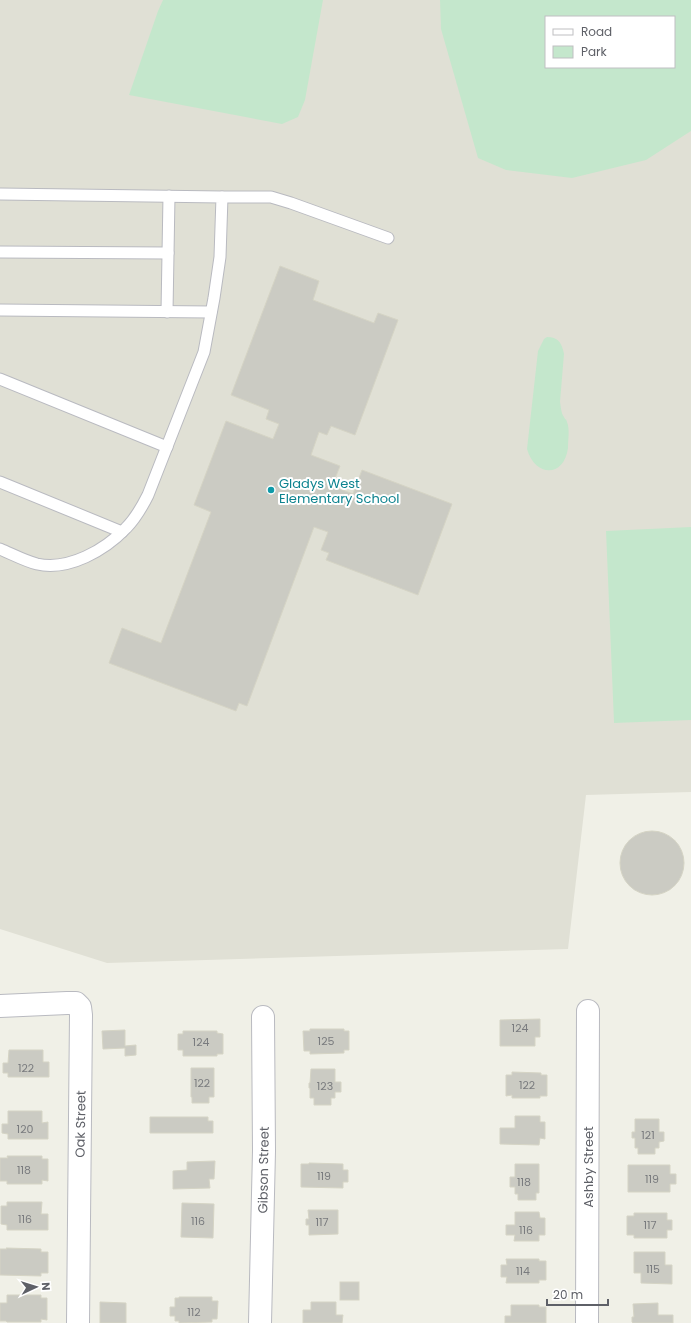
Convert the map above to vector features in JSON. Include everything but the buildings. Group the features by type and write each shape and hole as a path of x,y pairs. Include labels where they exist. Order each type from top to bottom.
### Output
{"street":[{"name":"Oak Street","path":"0,1006 76,1003 80,1007 78,1323"},
{"name":"Ashby Street","path":"587,1323 588,1011"},
{"name":"Gibson Street","path":"260,1323 264,1151 263,1017"}],"lane":[{"path":"0,194 271,197 388,238"},
{"path":"167,312 169,196"},
{"path":"0,549 37,564 66,564 83,558 108,544 122,532 145,502 204,352 212,312 220,257 222,197"},
{"path":"0,252 168,253"},
{"path":"0,310 212,312"},
{"path":"0,379 167,447"},
{"path":"0,482 122,532"}],"shaded area":[{"path":"0,0 691,0 691,792 586,795 568,949 107,963 0,929"}],"green space":[{"path":"163,0 323,0 305,100 298,117 282,124 129,95"},
{"path":"440,0 691,0 691,131 646,160 572,178 506,170 478,158 441,29"},
{"path":"547,337 554,338 561,344 564,354 560,402 569,431 568,448 565,458 561,465 555,469 549,470 542,469 536,465 527,449 538,351 544,339"},
{"path":"691,527 691,720 614,723 606,531"}],"place":[{"name":"Gladys West Elementary School","path":"271,490"}]}
